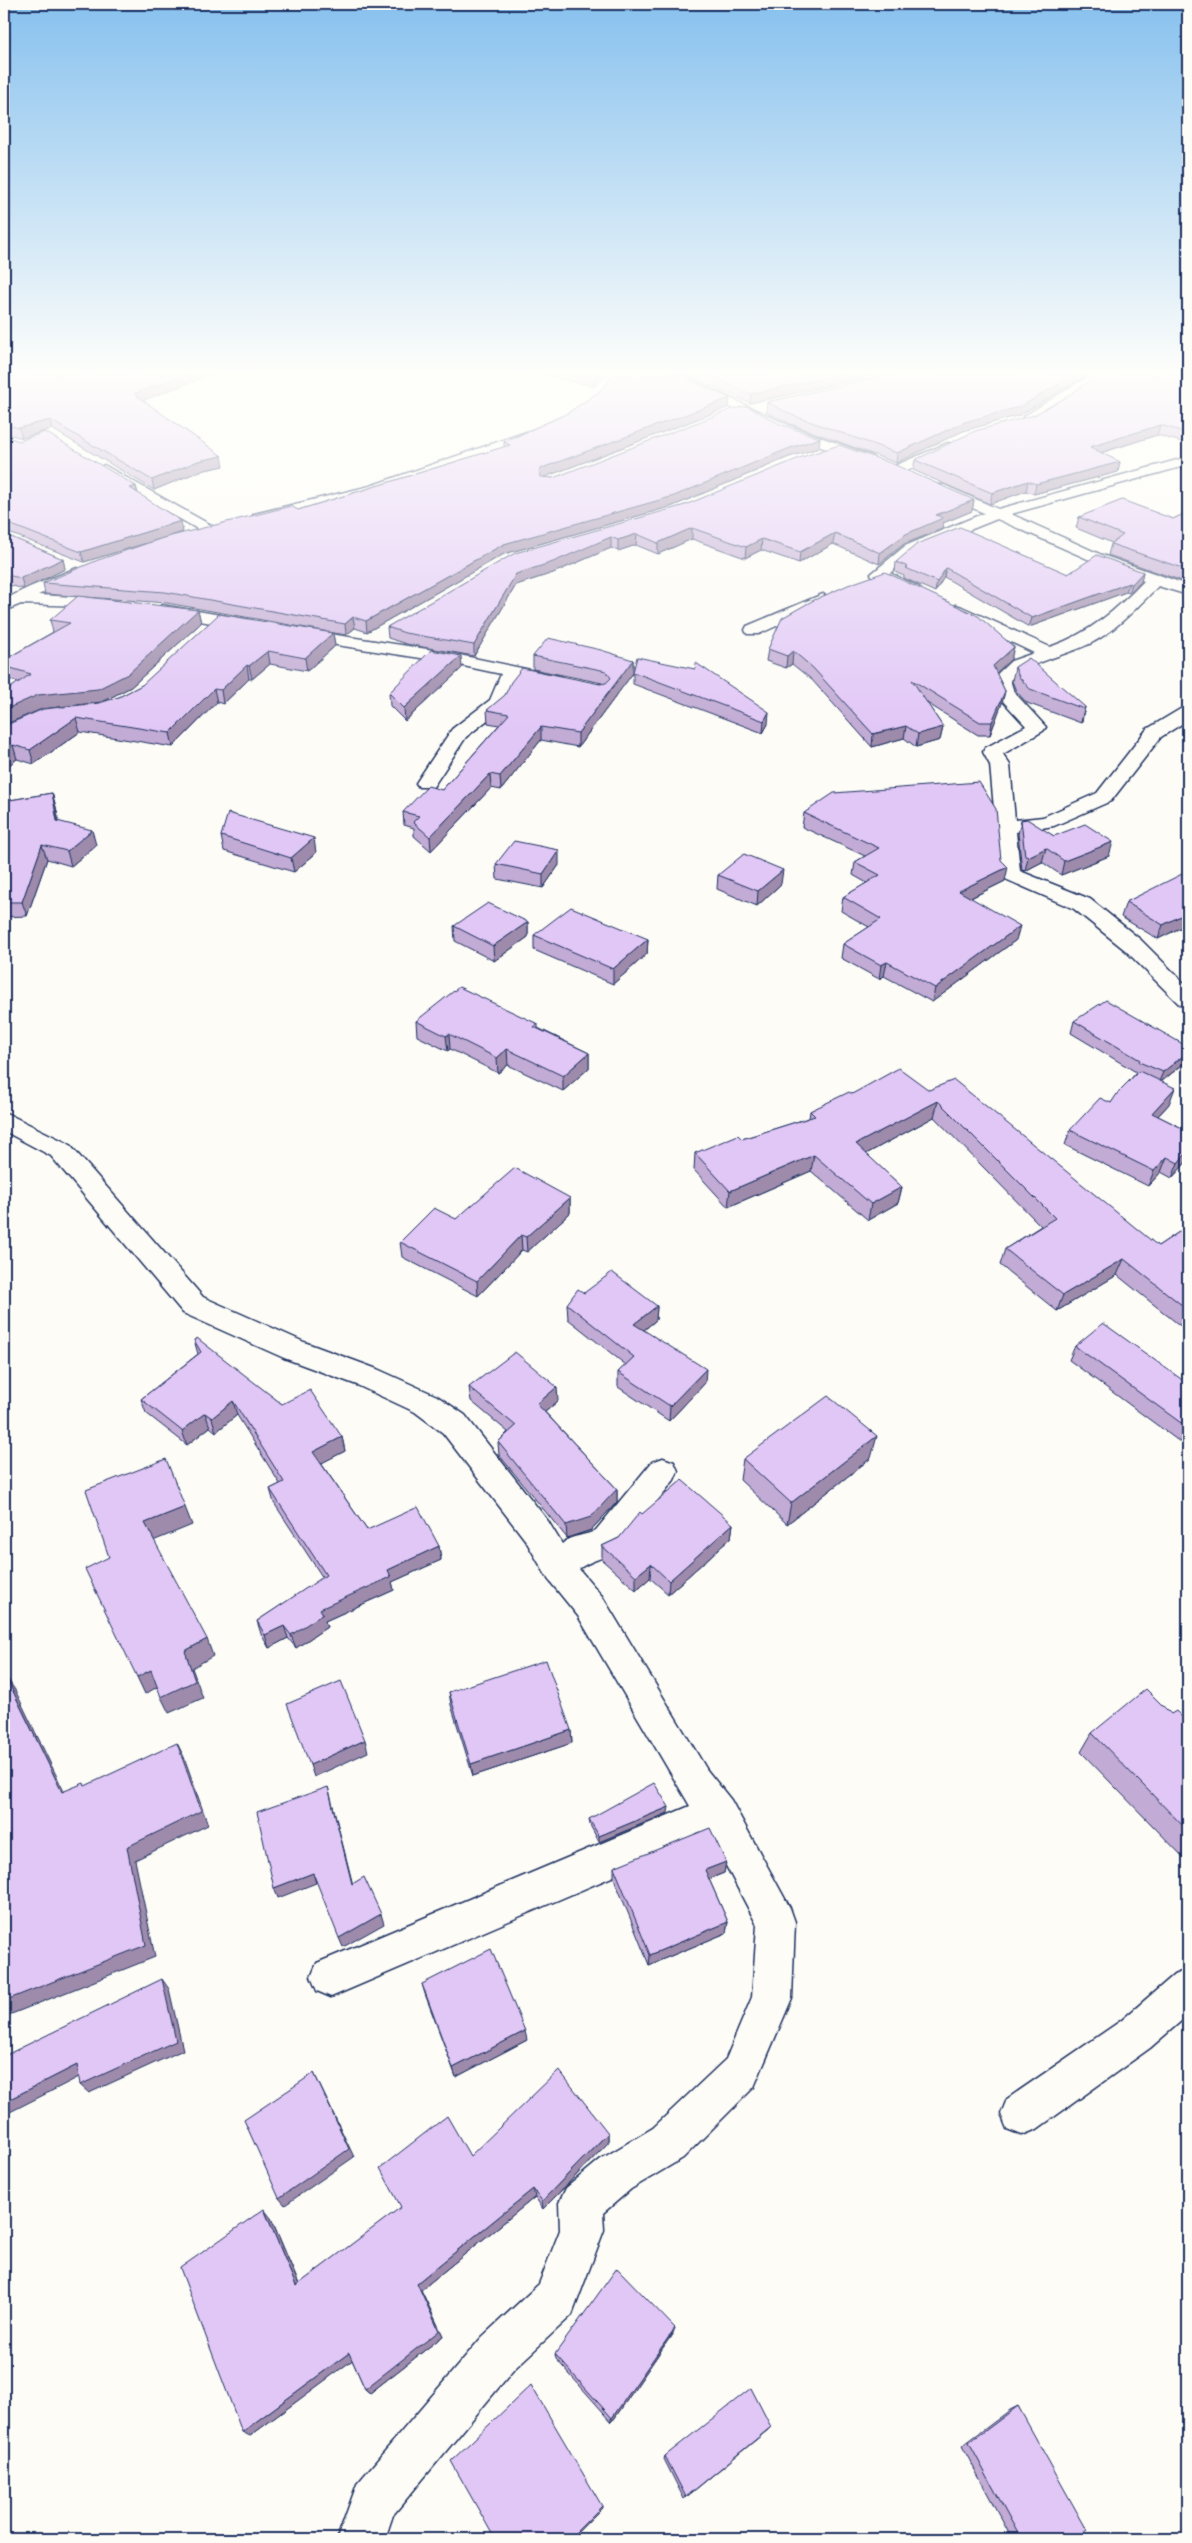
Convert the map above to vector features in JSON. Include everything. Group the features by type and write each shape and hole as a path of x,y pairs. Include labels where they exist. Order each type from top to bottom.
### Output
{"street":[{"path":"149,493 216,529 194,535"},
{"path":"249,520 360,493"},
{"path":"948,493 1155,580 1188,590"},
{"path":"862,582 879,574 910,549 996,514 1073,493"},
{"path":"9,601 89,568 68,562"},
{"path":"879,574 929,597"},
{"path":"1155,580 1125,610 1083,641 1017,665 1001,679 1006,694 1037,727 992,752 1000,764 1005,807 1004,828 1010,874 1082,904 1134,945 1188,1000"},
{"path":"754,630 838,592"},
{"path":"9,601 129,606"},
{"path":"946,605 1048,653"},
{"path":"148,608 361,645 440,656 574,684"},
{"path":"204,633 218,620"},
{"path":"361,645 387,630"},
{"path":"426,783 459,733 498,703 511,671"},
{"path":"1004,828 1047,822 1104,797 1154,733 1188,712"},
{"path":"4,1120 60,1150 193,1305 294,1350 367,1377 426,1404 454,1424 536,1531 560,1569 590,1606 694,1782 718,1813 776,1922 772,1998 740,2073 668,2143 616,2174 581,2203 582,2230 556,2299 498,2353 374,2501 361,2539"},
{"path":"560,1569 578,1549 595,1548 607,1540 663,1470"},
{"path":"331,1977 718,1813"},
{"path":"1022,2114 1136,2034 1188,1989"}],"building":[{"path":"4,493 137,493 181,521 81,552 4,522"},
{"path":"355,493 682,493 504,544 366,621 353,617 345,624 165,592 43,583 98,560 163,538 291,506 298,510"},
{"path":"715,493 958,493 974,500 936,515 943,518 906,534 880,553 835,533 800,552 762,539 746,547 692,528 658,543 637,534 618,540 611,537 553,562 516,574 474,645 405,633 387,627 515,553 685,505"},
{"path":"1122,500 1173,519 1188,512 1188,570 1111,544 1123,535 1079,517"},
{"path":"960,527 1068,574 1097,555 1143,572 1132,584 1129,583 1032,618 946,568 937,582 896,562 917,544"},
{"path":"4,534 63,559 21,578 4,576"},
{"path":"885,572 978,616 1014,647 993,666 1005,691 992,722 980,722 912,680 943,727 918,734 906,726 873,734 813,668 793,651 787,656 768,649 782,618 812,601 848,585"},
{"path":"78,596 198,610 128,674 98,689 38,695 4,710 4,692 31,674 4,666 4,660 70,623 50,620"},
{"path":"219,614 333,633 305,658 268,651 249,666 247,665 221,690 214,689 170,733 76,718 30,750 13,745 4,752 4,726 43,709 99,703 119,697 142,685"},
{"path":"548,638 601,650 633,660 578,733 541,727 500,776 490,774 430,837 413,822 419,816 403,812 428,786 442,790 509,714 487,710 505,695 511,682 522,668 600,684 606,683 611,678 606,671 533,656"},
{"path":"431,650 461,656 404,708 389,693"},
{"path":"637,657 695,669 696,663 769,712 764,721 633,672"},
{"path":"1029,658 1085,707 1084,709 1030,689 1019,677 1015,667"},
{"path":"979,782 996,809 1001,860 1008,867 959,891 1020,926 935,988 887,962 881,965 843,944 881,919 843,897 880,875 855,862 879,848 804,813 834,793"},
{"path":"52,793 57,821 92,830 67,851 42,845 22,902 4,902 4,801"},
{"path":"228,813 314,838 291,858 221,836"},
{"path":"1027,819 1054,836 1085,824 1113,842 1064,861 1046,848 1028,857 1025,856 1021,820"},
{"path":"514,841 559,850 543,874 496,864"},
{"path":"744,854 783,870 758,891 718,875"},
{"path":"1186,872 1188,874 1188,912 1163,925 1126,902"},
{"path":"488,903 528,922 493,946 454,926"},
{"path":"571,907 648,939 613,969 534,935"},
{"path":"459,987 538,1024 534,1027 589,1053 563,1076 507,1049 497,1058 449,1034 446,1036 416,1021"},
{"path":"1106,1000 1188,1047 1188,1052 1163,1072 1139,1062 1140,1060 1074,1021"},
{"path":"899,1068 929,1090 954,1080 1158,1246 1188,1226 1188,1310 1124,1259 1063,1295 1005,1249 1055,1218 938,1101 856,1144 902,1187 871,1204 814,1155 730,1191 695,1153 738,1135 742,1139 815,1116 810,1111 849,1092 852,1094"},
{"path":"1139,1071 1175,1088 1152,1113 1188,1131 1188,1151 1178,1163 1167,1157 1154,1171 1070,1130 1100,1098 1111,1103 1119,1091"},
{"path":"515,1168 570,1198 526,1237 521,1235 477,1281 400,1242 434,1208 456,1219"},
{"path":"612,1272 657,1306 634,1324 706,1369 670,1406 618,1372 634,1357 567,1304 578,1289 584,1293"},
{"path":"1103,1323 1188,1384 1188,1428 1075,1346"},
{"path":"197,1338 282,1404 310,1390 342,1437 313,1452 367,1530 418,1507 439,1546 388,1570 391,1577 320,1609 323,1614 291,1635 284,1626 265,1635 257,1621 326,1575 270,1489 284,1482 233,1401 212,1418 205,1413 182,1431 141,1399 201,1352 194,1340"},
{"path":"515,1352 557,1387 537,1404 617,1489 591,1517 566,1525 498,1442 516,1426 469,1387"},
{"path":"828,1396 877,1436 791,1503 743,1459"},
{"path":"166,1459 185,1507 145,1523 207,1639 185,1651 195,1681 161,1697 151,1670 137,1677 85,1569 109,1557 86,1490"},
{"path":"682,1480 733,1524 669,1581 651,1564 636,1576 602,1546 619,1538 640,1512 642,1514"},
{"path":"546,1660 571,1730 471,1764 449,1692"},
{"path":"4,1676 62,1792 84,1783 85,1786 177,1743 201,1811 127,1847 146,1945 4,2001"},
{"path":"341,1681 365,1740 310,1765 287,1704"},
{"path":"1146,1689 1171,1714 1176,1711 1188,1723 1188,1831 1092,1733"},
{"path":"654,1783 669,1807 599,1836 589,1819"},
{"path":"328,1787 352,1884 364,1877 381,1914 339,1938 313,1873 274,1888 257,1812"},
{"path":"710,1828 726,1862 705,1870 728,1922 650,1955 614,1867"},
{"path":"491,1949 525,2031 453,2068 422,1984"},
{"path":"162,1979 176,2041 80,2085 77,2065 4,2102 4,2056"},
{"path":"559,2070 608,2133 542,2201 533,2189 417,2283 439,2331 365,2389 349,2353 242,2432 180,2268 264,2209 296,2286 401,2207 380,2168 447,2116 470,2156"},
{"path":"314,2073 349,2149 279,2198 244,2120"},
{"path":"617,2268 675,2328 612,2418 555,2354"},
{"path":"531,2385 602,2506 569,2539 495,2539 451,2461"},
{"path":"751,2388 771,2427 686,2497 665,2456"},
{"path":"1018,2406 1087,2530 1075,2539 1021,2539 969,2443"}]}
